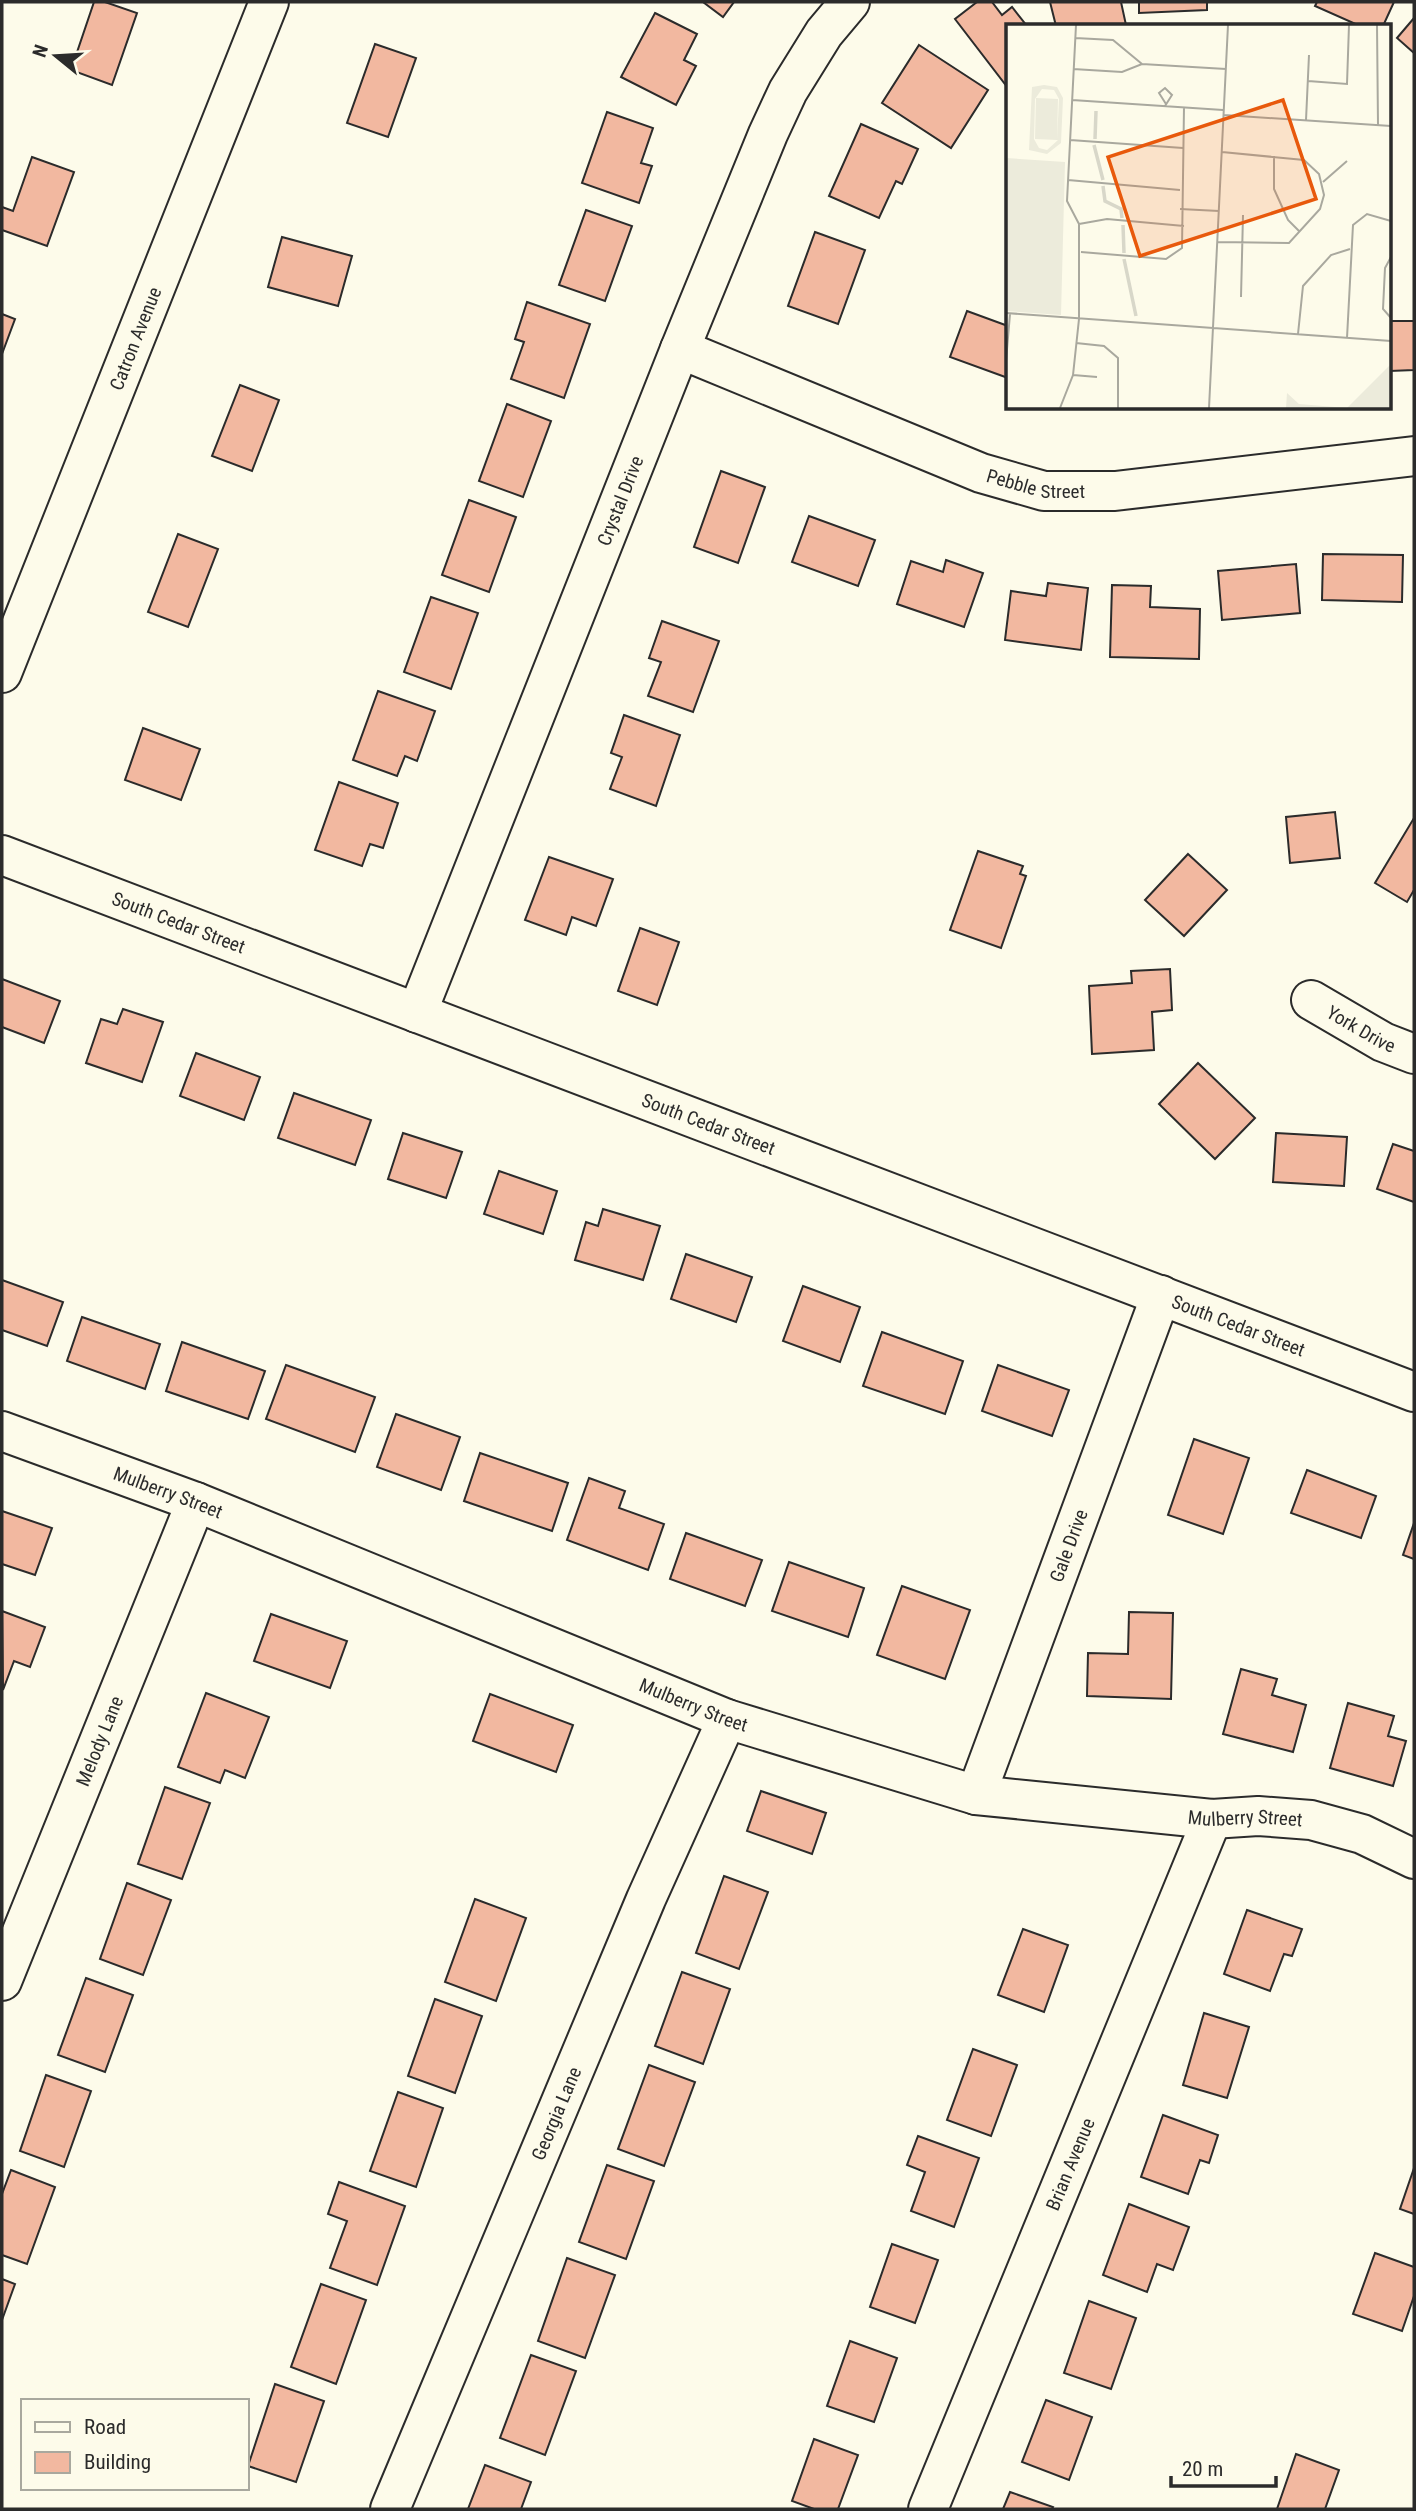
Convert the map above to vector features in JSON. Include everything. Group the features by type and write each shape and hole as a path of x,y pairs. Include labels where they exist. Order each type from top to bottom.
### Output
{"street":[{"name":"Catron Avenue","path":"2,673 269,2"},
{"name":"Crystal Drive","path":"417,1013 768,134 788,91 824,33 850,2"},
{"name":"Pebble Street","path":"680,349 981,473 1044,491 1115,491 1414,456"},
{"name":"South Cedar Street","path":"2,855 1414,1392"},
{"name":"York Drive","path":"1311,1000 1383,1042 1414,1054"},
{"name":"Gale Drive","path":"976,1795 1161,1295"},
{"name":"Mulberry Street","path":"2,1432 197,1502 727,1719 976,1795 1212,1819 1258,1816 1311,1820 1362,1834 1414,1859"},
{"name":"Melody Lane","path":"2,1981 197,1502"},
{"name":"Georgia Lane","path":"390,2509 646,1899 727,1719"},
{"name":"Brian Avenue","path":"928,2509 1212,1819"}],"building":[{"path":"94,2 105,2 137,13 112,85 71,70"},
{"path":"703,2 734,2 723,17"},
{"path":"977,2 992,2 1002,15 1012,7 1025,24 1006,24 1006,85 955,19"},
{"path":"1050,2 1121,2 1126,24 1056,24"},
{"path":"1139,2 1207,2 1207,10 1139,13"},
{"path":"1317,2 1394,2 1384,24 1356,24 1315,6"},
{"path":"655,13 697,34 684,60 696,66 676,105 621,77"},
{"path":"1414,18 1414,53 1397,38"},
{"path":"375,44 416,58 388,137 347,123"},
{"path":"919,45 988,90 951,148 882,103"},
{"path":"607,112 653,128 641,163 652,166 639,203 582,183"},
{"path":"861,124 918,149 902,184 896,181 879,218 829,196"},
{"path":"32,157 74,172 47,246 2,230 2,207 13,211"},
{"path":"586,210 632,226 605,301 559,285"},
{"path":"815,232 865,250 838,324 788,306"},
{"path":"282,237 352,256 338,306 268,287"},
{"path":"527,302 590,324 564,398 511,379 524,342 515,339"},
{"path":"967,311 1006,325 1006,377 950,357"},
{"path":"2,314 15,319 2,354"},
{"path":"1392,321 1414,321 1414,370 1392,371"},
{"path":"240,385 279,400 252,471 212,456"},
{"path":"507,404 551,421 523,497 479,481"},
{"path":"721,471 765,487 738,563 694,547"},
{"path":"469,500 516,517 489,592 442,575"},
{"path":"809,516 875,540 858,586 792,562"},
{"path":"178,534 218,549 188,627 148,612"},
{"path":"1323,554 1403,555 1402,602 1322,600"},
{"path":"946,560 983,573 964,627 897,604 911,561 943,572"},
{"path":"1296,564 1300,613 1222,620 1218,571"},
{"path":"1048,583 1088,588 1081,650 1005,640 1011,591 1046,596"},
{"path":"1112,585 1151,586 1150,607 1200,609 1199,659 1110,657"},
{"path":"431,597 478,613 451,689 404,672"},
{"path":"662,621 719,641 693,712 648,696 661,662 649,658"},
{"path":"378,691 435,711 417,761 405,756 397,776 353,760"},
{"path":"624,715 680,735 656,806 610,789 622,757 611,753"},
{"path":"143,728 200,749 181,800 125,780"},
{"path":"339,782 398,803 383,848 370,844 362,866 315,850"},
{"path":"1335,812 1340,858 1290,863 1286,817"},
{"path":"1414,818 1414,890 1407,902 1375,883"},
{"path":"978,851 1023,866 1020,874 1026,876 1001,948 950,930"},
{"path":"1188,854 1227,890 1184,936 1145,900"},
{"path":"549,857 613,879 596,926 572,917 566,935 525,920"},
{"path":"640,928 679,942 657,1005 618,991"},
{"path":"1170,969 1172,1010 1152,1012 1154,1050 1092,1054 1089,986 1132,983 1131,971"},
{"path":"2,979 60,1001 44,1043 2,1027"},
{"path":"123,1009 163,1022 142,1082 86,1063 101,1019 117,1024"},
{"path":"196,1053 260,1077 244,1120 180,1096"},
{"path":"1198,1063 1255,1118 1215,1159 1159,1104"},
{"path":"294,1093 371,1120 355,1165 278,1138"},
{"path":"403,1133 462,1152 446,1198 388,1179"},
{"path":"1276,1133 1347,1137 1344,1186 1273,1182"},
{"path":"1393,1144 1414,1151 1414,1202 1377,1189"},
{"path":"499,1171 557,1191 543,1234 484,1214"},
{"path":"603,1209 660,1226 643,1280 575,1260 586,1222 598,1226"},
{"path":"686,1254 752,1277 736,1322 671,1299"},
{"path":"2,1280 63,1302 47,1346 2,1330"},
{"path":"803,1286 860,1307 840,1362 783,1341"},
{"path":"82,1317 160,1344 145,1389 67,1361"},
{"path":"882,1332 963,1361 945,1414 863,1386"},
{"path":"182,1342 265,1371 248,1419 166,1391"},
{"path":"286,1365 375,1397 355,1452 266,1419"},
{"path":"998,1365 1069,1390 1052,1436 982,1411"},
{"path":"396,1414 460,1437 441,1490 377,1467"},
{"path":"1194,1439 1249,1458 1223,1534 1168,1515"},
{"path":"480,1453 568,1483 552,1531 464,1501"},
{"path":"1307,1470 1376,1496 1361,1538 1291,1513"},
{"path":"589,1478 625,1491 619,1508 664,1524 648,1570 567,1540"},
{"path":"2,1511 52,1528 35,1575 2,1564"},
{"path":"1414,1523 1414,1559 1403,1555"},
{"path":"686,1533 762,1560 745,1606 670,1579"},
{"path":"789,1562 864,1588 848,1637 772,1611"},
{"path":"902,1586 970,1610 945,1679 877,1655"},
{"path":"2,1611 45,1627 30,1667 14,1661 3,1690"},
{"path":"1129,1612 1173,1613 1171,1699 1087,1696 1088,1653 1128,1654"},
{"path":"271,1614 347,1641 330,1688 254,1661"},
{"path":"1241,1669 1277,1679 1272,1695 1306,1705 1293,1752 1223,1734"},
{"path":"206,1693 269,1717 245,1778 225,1770 220,1783 178,1767"},
{"path":"490,1694 573,1725 556,1772 473,1741"},
{"path":"1348,1703 1394,1716 1388,1736 1406,1741 1393,1786 1330,1768"},
{"path":"165,1787 210,1803 182,1879 138,1864"},
{"path":"761,1791 826,1813 812,1854 747,1831"},
{"path":"724,1876 768,1892 739,1969 696,1953"},
{"path":"127,1883 171,1900 143,1975 100,1959"},
{"path":"475,1899 526,1918 496,2001 445,1982"},
{"path":"1247,1910 1302,1929 1292,1956 1284,1954 1270,1991 1224,1974"},
{"path":"1023,1929 1068,1945 1044,2012 998,1995"},
{"path":"682,1972 730,1989 703,2064 655,2046"},
{"path":"86,1978 133,1995 105,2072 58,2055"},
{"path":"435,1999 482,2016 455,2093 408,2076"},
{"path":"1204,2013 1249,2027 1227,2098 1183,2085"},
{"path":"973,2049 1017,2065 991,2136 947,2120"},
{"path":"649,2065 695,2082 664,2166 618,2149"},
{"path":"46,2075 91,2091 64,2167 20,2151"},
{"path":"398,2092 443,2108 416,2187 370,2171"},
{"path":"1163,2115 1218,2135 1209,2163 1200,2160 1188,2194 1141,2177"},
{"path":"918,2136 979,2158 954,2227 911,2211 925,2172 907,2165"},
{"path":"607,2165 654,2181 626,2259 579,2242"},
{"path":"1414,2168 1414,2214 1400,2209"},
{"path":"11,2170 55,2187 27,2264 2,2255 2,2194"},
{"path":"339,2182 405,2206 377,2285 330,2268 347,2221 328,2214"},
{"path":"1129,2204 1189,2227 1173,2270 1157,2264 1147,2292 1103,2275"},
{"path":"892,2244 938,2260 915,2323 870,2307"},
{"path":"1375,2253 1414,2267 1414,2296 1402,2331 1353,2314"},
{"path":"567,2258 615,2275 585,2358 538,2341"},
{"path":"2,2279 15,2284 2,2320"},
{"path":"321,2284 366,2300 336,2384 291,2367"},
{"path":"1089,2301 1136,2318 1111,2389 1064,2373"},
{"path":"850,2341 897,2358 874,2422 827,2406"},
{"path":"531,2355 576,2371 545,2455 500,2438"},
{"path":"275,2384 324,2401 296,2482 248,2466"},
{"path":"1046,2400 1092,2417 1069,2480 1022,2462"},
{"path":"814,2439 858,2455 838,2509 814,2509 792,2501"},
{"path":"1296,2454 1339,2470 1325,2509 1277,2509"},
{"path":"485,2465 531,2482 521,2509 468,2509"},
{"path":"1010,2492 1053,2507 1003,2509"}]}
